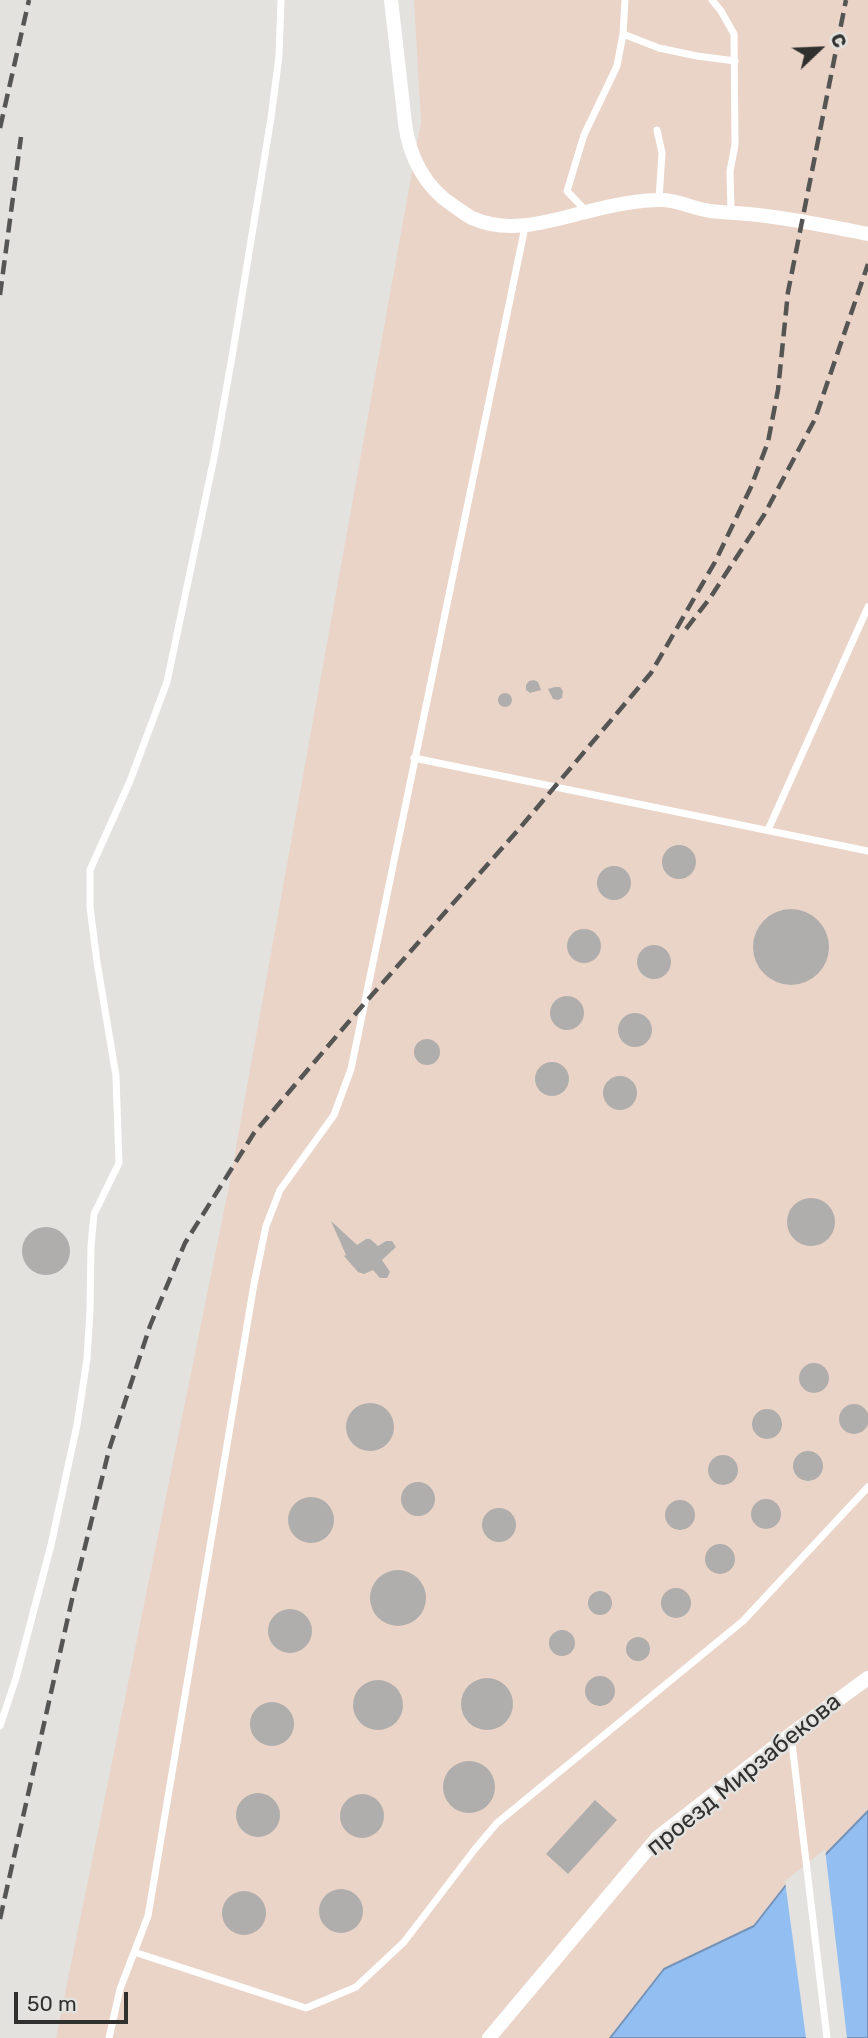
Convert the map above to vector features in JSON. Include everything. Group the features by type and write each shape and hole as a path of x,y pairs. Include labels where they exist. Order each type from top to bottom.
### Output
{"street":[{"path":"391,0 407,136 431,188 471,218 525,227 587,211 659,200 676,201 708,211 802,220 868,234"},
{"name":"проезд Мирзабекова","path":"489,2038 658,1838 791,1734 868,1678"}],"lane":[{"path":"0,1726 16,1678 51,1545 77,1425 87,1359 94,1214 119,1163 116,1076 90,907 90,870 130,781 167,682 231,363 279,57 281,0"},
{"path":"587,211 568,191 584,135 617,66 623,34 625,0"},
{"path":"712,0 734,34 735,145 730,171 731,212"},
{"path":"623,34 659,48 735,61"},
{"path":"657,130 662,163 659,200"},
{"path":"109,2038 120,1989 148,1916 266,1226 280,1191 334,1115 351,1069 525,227"},
{"path":"768,830 868,607"},
{"path":"414,758 868,851"},
{"path":"134,1952 306,2008 356,1987 404,1942 497,1823 743,1620 868,1486"},
{"path":"791,1734 827,2038"}],"shaded area":[{"path":"414,0 868,0 868,1811 826,1854 786,1885 754,1926 664,1969 610,2038 56,2038 229,1186 421,122"}],"water":[{"path":"868,1811 868,2038 610,2038 664,1969 754,1926 786,1885 826,1854"}],"pier":[{"path":"825,1849 847,2038 806,2038 785,1881"}],"building":[{"path":"534,680 538,682 541,690 530,693 526,690 526,685"},
{"path":"560,687 563,691 562,698 558,700 553,699 548,689"},
{"path":"505,693 510,695 510,705 505,707 500,705 498,700 500,695"},
{"path":"679,845 691,850 696,862 691,874 679,879 667,874 662,862 667,850"},
{"path":"614,866 626,871 631,883 626,895 614,900 602,895 597,883 602,871"},
{"path":"799,909 812,915 823,926 829,939 827,962 812,979 799,985 783,985 770,979 755,962 753,939 759,926 776,911"},
{"path":"584,929 596,934 601,946 596,958 584,963 572,958 567,946 572,934"},
{"path":"654,945 666,950 671,962 666,974 654,979 642,974 637,962 642,950"},
{"path":"567,996 579,1001 584,1013 579,1025 567,1030 555,1025 550,1013 555,1001"},
{"path":"635,1013 647,1018 652,1030 647,1042 635,1047 623,1042 618,1030 623,1018"},
{"path":"427,1039 437,1042 440,1052 437,1062 427,1065 417,1062 414,1052 417,1042"},
{"path":"552,1062 564,1067 569,1079 564,1091 552,1096 540,1091 535,1079 540,1067"},
{"path":"620,1076 632,1081 637,1093 632,1105 620,1110 608,1105 603,1093 608,1081"},
{"path":"811,1198 828,1205 835,1222 828,1239 811,1246 794,1239 787,1222 794,1205"},
{"path":"331,1221 357,1245 366,1239 378,1246 392,1241 396,1247 382,1260 390,1272 387,1278 380,1278 373,1270 364,1274 358,1272 344,1256 346,1255"},
{"path":"46,1227 63,1234 70,1251 63,1268 46,1275 29,1268 22,1251 29,1234"},
{"path":"814,1363 825,1367 829,1378 825,1389 814,1393 803,1389 799,1378 803,1367"},
{"path":"370,1403 387,1410 394,1427 387,1444 370,1451 353,1444 346,1427 353,1410"},
{"path":"854,1404 865,1408 869,1419 865,1430 854,1434 843,1430 839,1419 843,1408"},
{"path":"767,1409 778,1413 782,1424 778,1435 767,1439 756,1435 752,1424 756,1413"},
{"path":"808,1451 819,1455 823,1466 819,1477 808,1481 797,1477 793,1466 797,1455"},
{"path":"723,1455 734,1459 738,1470 734,1481 723,1485 712,1481 708,1470 712,1459"},
{"path":"418,1482 430,1487 435,1499 430,1511 418,1516 406,1511 401,1499 406,1487"},
{"path":"311,1497 328,1503 334,1520 328,1537 311,1543 294,1537 288,1520 294,1503"},
{"path":"766,1499 777,1503 781,1514 777,1525 766,1529 755,1525 751,1514 755,1503"},
{"path":"680,1500 691,1504 695,1515 691,1526 680,1530 669,1526 665,1515 669,1504"},
{"path":"499,1508 511,1513 516,1525 511,1537 499,1542 487,1537 482,1525 487,1513"},
{"path":"720,1544 731,1548 735,1559 731,1570 720,1574 709,1570 705,1559 709,1548"},
{"path":"392,1570 404,1570 414,1574 422,1582 426,1598 422,1614 414,1622 404,1626 392,1626 382,1622 374,1614 370,1604 370,1592 374,1582 382,1574"},
{"path":"676,1588 687,1592 691,1603 687,1614 676,1618 665,1614 661,1603 665,1592"},
{"path":"600,1591 609,1594 612,1603 609,1612 600,1615 591,1612 588,1603 591,1594"},
{"path":"290,1609 305,1616 312,1631 305,1646 290,1653 275,1646 268,1631 275,1616"},
{"path":"562,1630 571,1634 575,1643 571,1652 562,1656 553,1652 549,1643 553,1634"},
{"path":"638,1637 647,1640 650,1649 647,1658 638,1661 629,1658 626,1649 629,1640"},
{"path":"600,1676 610,1681 615,1691 610,1701 600,1706 590,1701 585,1691 590,1681"},
{"path":"487,1678 497,1680 505,1686 511,1694 511,1714 505,1722 497,1728 487,1730 477,1728 469,1722 463,1714 461,1704 463,1694 469,1686 477,1680"},
{"path":"378,1680 396,1687 403,1705 396,1723 378,1730 360,1723 353,1705 360,1687"},
{"path":"272,1702 287,1709 294,1724 287,1739 272,1746 257,1739 250,1724 257,1709"},
{"path":"469,1761 479,1763 487,1769 493,1777 493,1797 487,1805 479,1811 469,1813 459,1811 451,1805 445,1797 443,1787 445,1777 451,1769 459,1763"},
{"path":"258,1793 273,1800 280,1815 273,1830 258,1837 243,1830 236,1815 243,1800"},
{"path":"362,1794 377,1801 384,1816 377,1831 362,1838 347,1831 340,1816 347,1801"},
{"path":"595,1800 617,1820 568,1874 546,1854"},
{"path":"341,1889 356,1896 363,1911 356,1926 341,1933 326,1926 319,1911 326,1896"},
{"path":"244,1891 259,1898 266,1913 259,1928 244,1935 229,1928 222,1913 229,1898"}],"railway":[{"path":"0,128 29,0"},
{"path":"0,1919 73,1595 109,1450 150,1326 185,1243 254,1133 651,673 715,562 751,487 768,442 778,390 788,292 846,0"},
{"path":"0,295 21,137"},
{"path":"686,629 710,598 764,515 815,419 868,264"}]}
